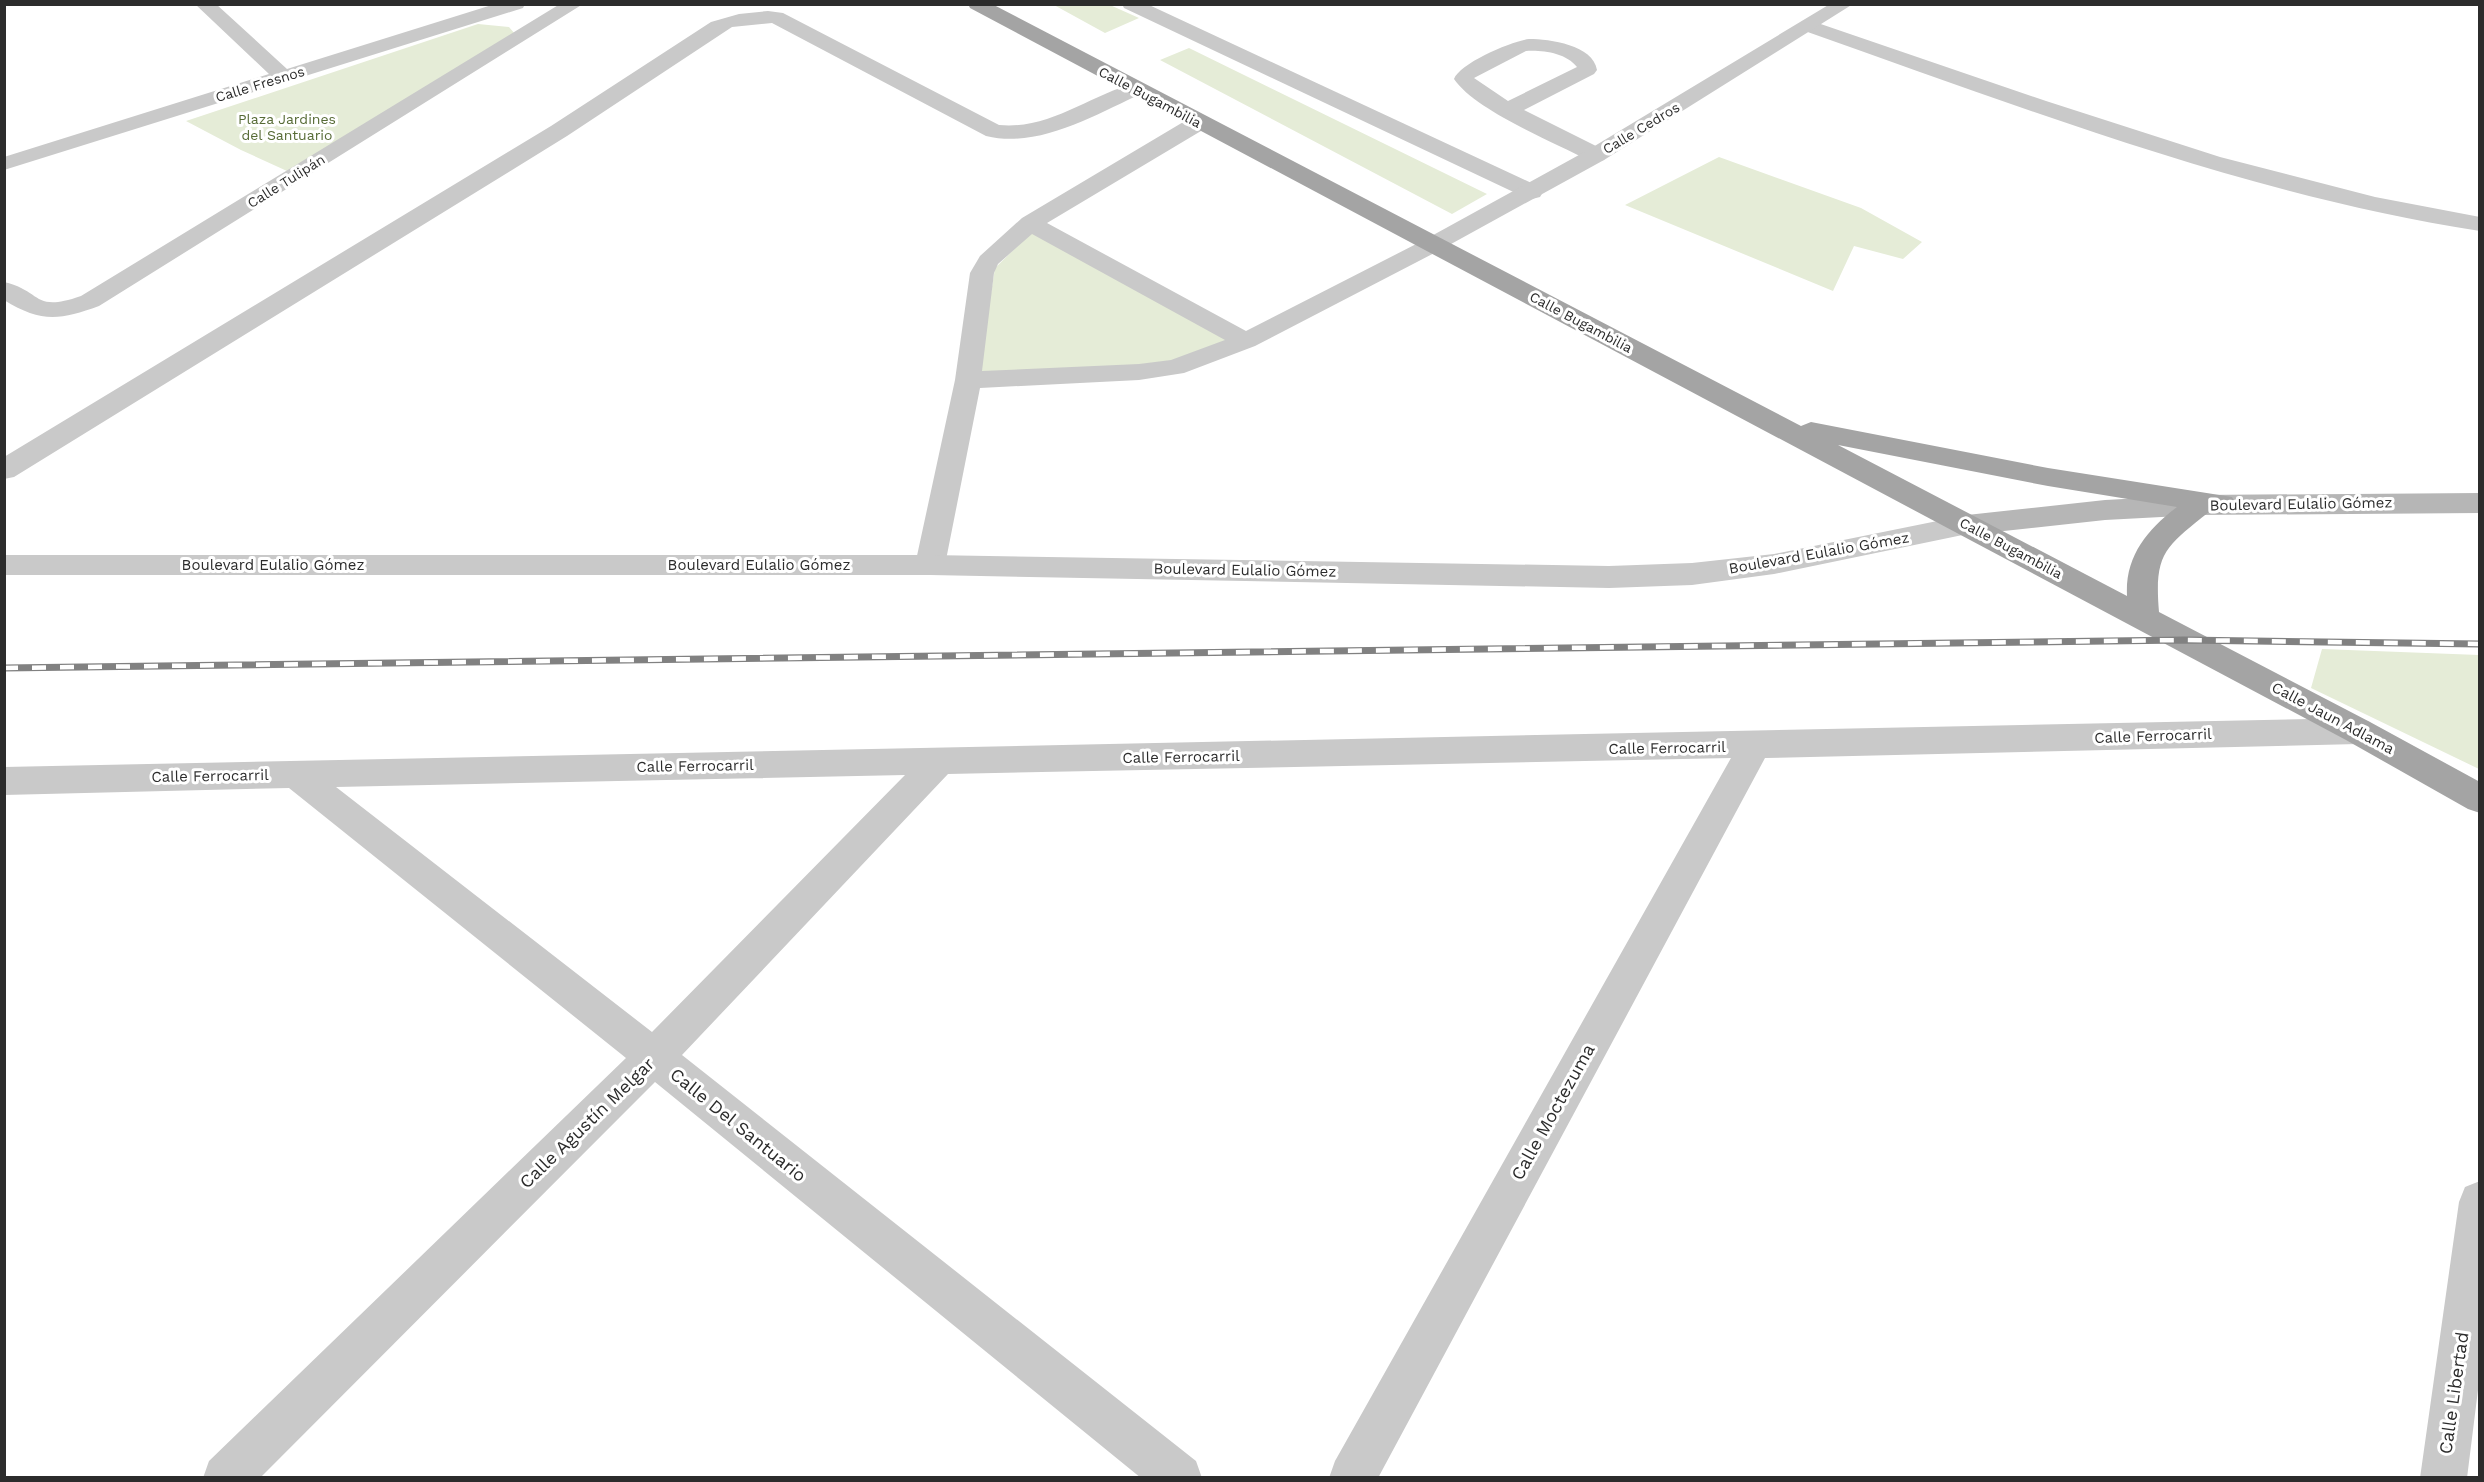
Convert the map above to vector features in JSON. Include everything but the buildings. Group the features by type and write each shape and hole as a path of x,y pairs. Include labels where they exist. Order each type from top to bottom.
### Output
{"main road":[{"name":"Calle Bugambilia","path":"977,4 1198,123 1434,244 2184,640"},
{"path":"1774,423 2048,477 2210,505"},
{"name":"Boulevard Eulalio Gómez","path":"1967,525 2105,510 2210,505 2480,503"},
{"path":"2144,619 2144,564 2152,547 2167,530 2210,505"},
{"name":"Calle Jaun Adlama","path":"2184,640 2358,731 2480,799"}],"street":[{"path":"204,4 284,77"},
{"name":"Calle Fresnos","path":"4,164 516,4"},
{"name":"Calle Tulipán","path":"4,289 39,311 63,310 90,302 574,4"},
{"path":"1131,4 1532,192"},
{"name":"Calle Cedros","path":"968,380 1175,367 1246,341 1532,192 1844,4"},
{"path":"4,470 559,131 718,26 730,21 746,17 776,17 994,131 1004,133 1033,131 1136,89"},
{"path":"1809,26 2115,132 2230,167 2343,198 2480,224"},
{"path":"1509,109 1587,70 1586,63 1548,45 1530,44 1521,46 1466,74 1464,79 1472,89 1509,109 1596,155"},
{"path":"930,565 968,380 982,273 988,261 1030,223 1198,123"},
{"path":"1030,223 1246,341"},
{"name":"Boulevard Eulalio Gómez","path":"4,564 930,565 1597,577 1680,574 1774,564 1967,525"},
{"name":"Calle Ferrocarril","path":"4,781 940,761 1754,747 2358,731"},
{"name":"Calle Moctezuma","path":"1352,1478 1754,747"},
{"name":"Calle Agustín Melgar","path":"226,1478 654,1057 940,761"},
{"name":"Calle Del Santuario","path":"295,774 654,1057 1179,1478"},
{"name":"Calle Libertad","path":"2443,1478 2480,1202"}],"green space":[{"path":"1054,5 1110,5 1139,18 1105,33"},
{"name":"Plaza Jardines del Santuario","path":"478,24 509,27 515,34 287,171 186,121"},
{"path":"1189,48 1487,194 1452,214 1160,60"},
{"path":"1719,157 1861,208 1922,242 1903,259 1854,246 1833,291 1625,205"},
{"path":"1032,232 1234,341 1161,365 978,374 995,268"},
{"path":"2322,649 2479,655 2479,769 2311,688"}],"railway":[{"path":"4,668 2184,640 2480,644"}]}
